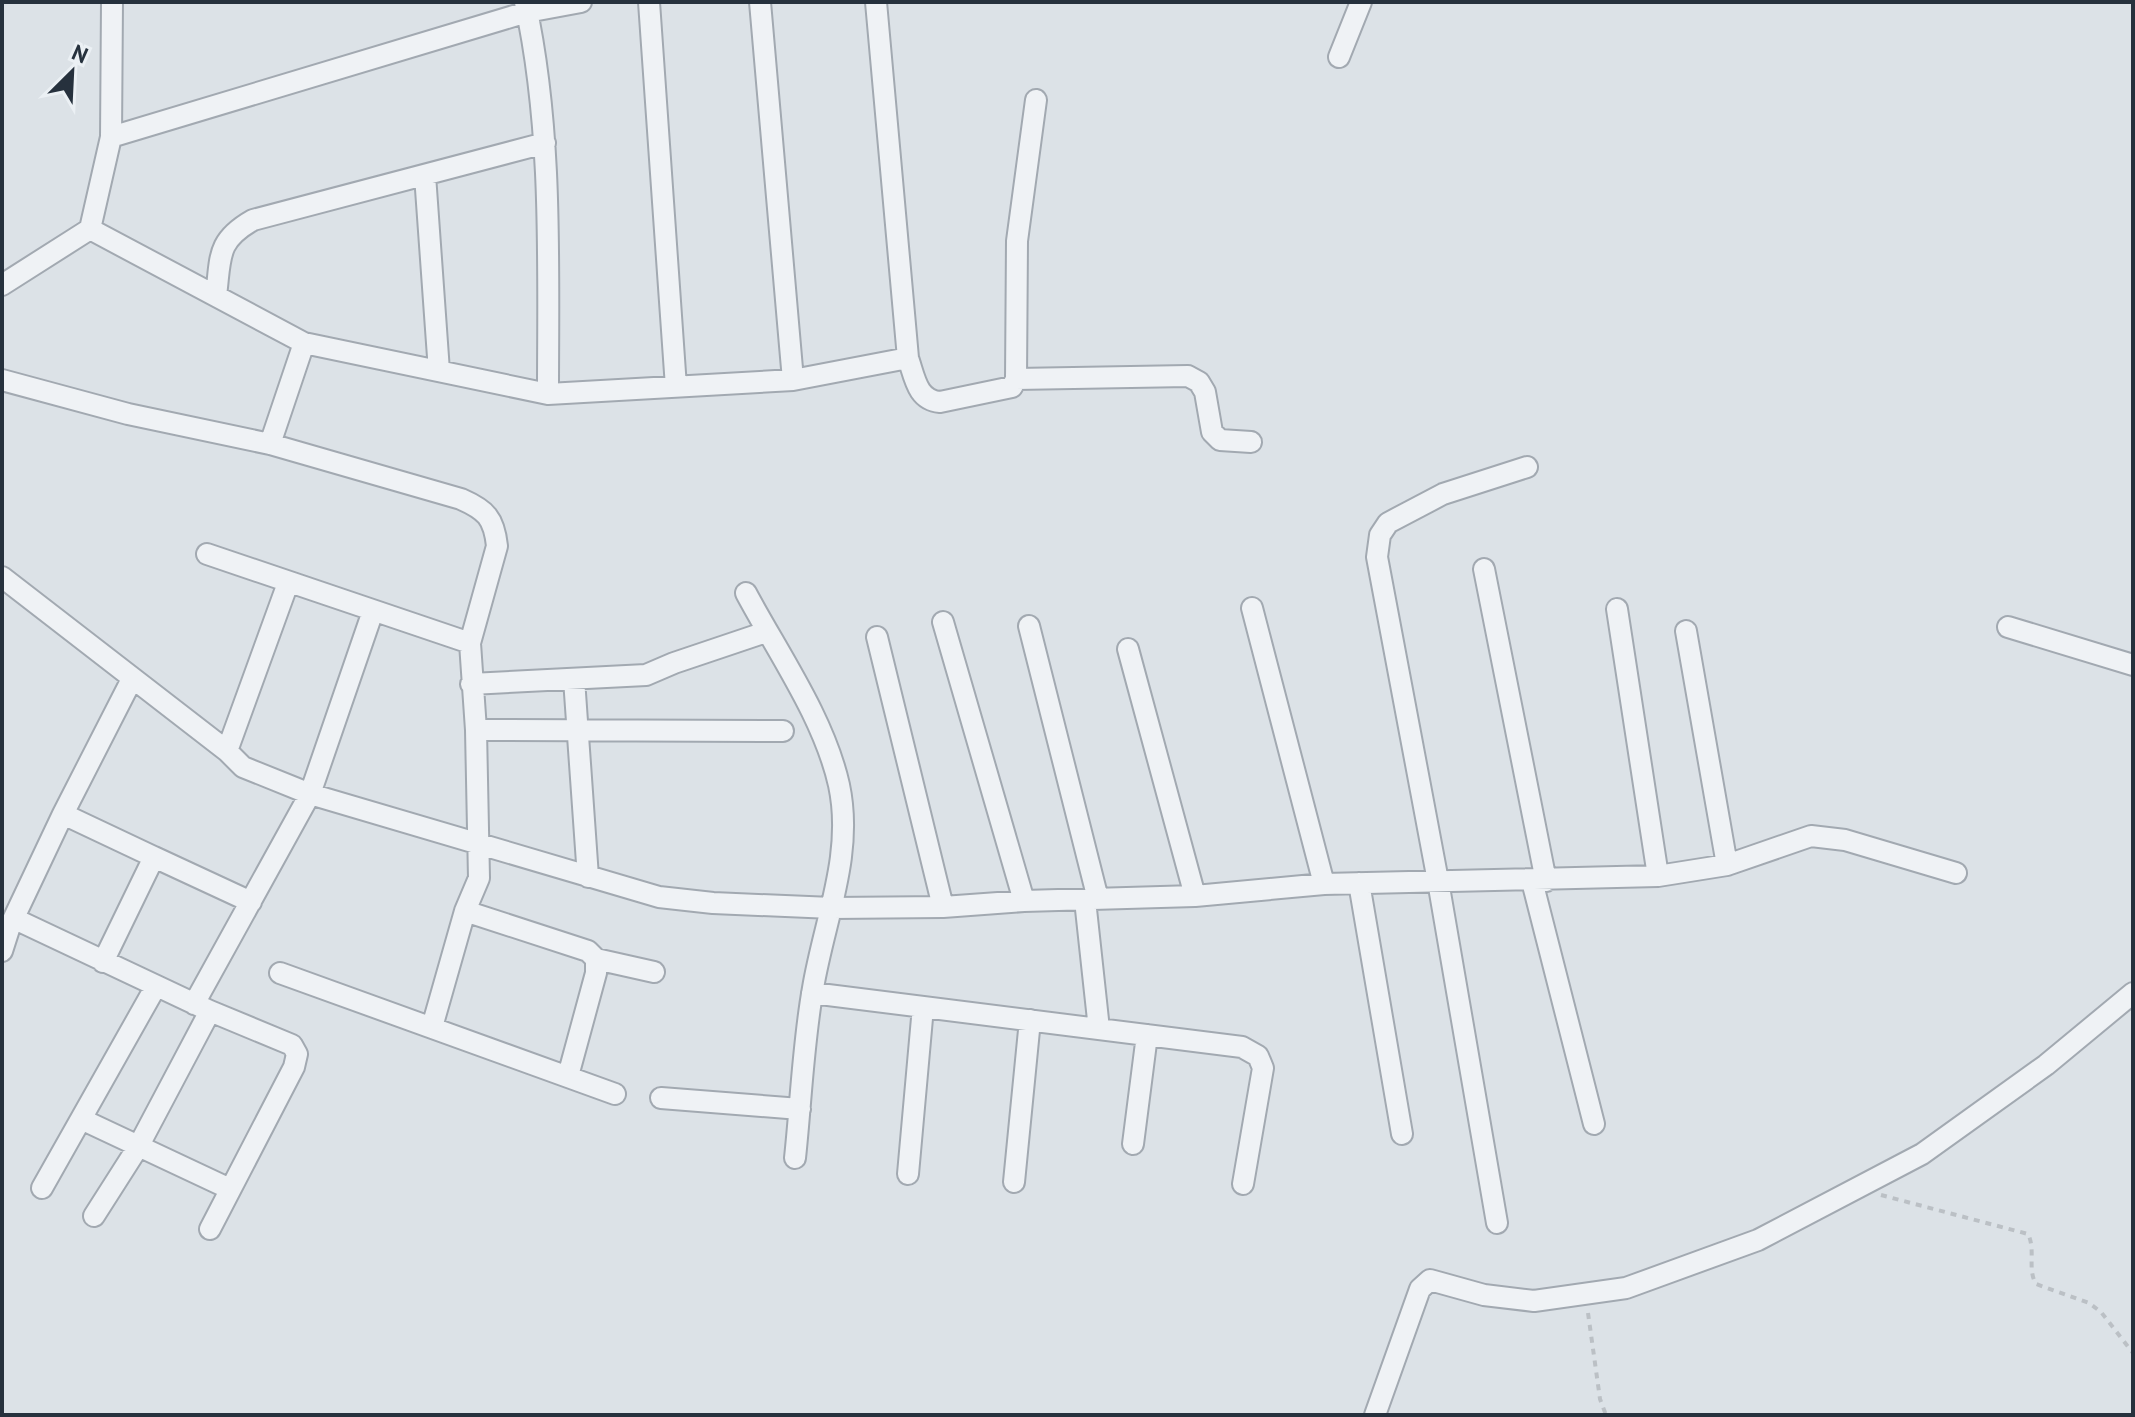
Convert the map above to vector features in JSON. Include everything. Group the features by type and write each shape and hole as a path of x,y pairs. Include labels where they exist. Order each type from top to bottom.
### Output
{"street":[{"path":"2,285 90,229 111,137 112,2"},
{"path":"111,137 526,7 581,2"},
{"path":"649,2 676,387"},
{"path":"760,2 793,380"},
{"path":"876,2 908,358 921,395 930,401 940,402 1012,387 1016,379 1017,241 1036,100"},
{"path":"1339,57 1361,2"},
{"path":"526,7 545,143 549,230 548,394"},
{"path":"216,296 221,254 234,231 253,220 545,143"},
{"path":"425,175 439,371"},
{"path":"90,229 304,343 548,394 793,380 908,358"},
{"path":"270,444 304,343"},
{"path":"1016,379 1188,376 1199,382 1205,392 1212,432 1220,440 1251,442"},
{"path":"2,380 128,414 270,444 448,495 484,509 495,531 497,546 470,643 476,730 479,878 465,911 432,1027"},
{"path":"1497,1223 1438,881 1377,557 1380,535 1388,523 1443,494 1527,467"},
{"path":"207,554 470,643"},
{"path":"1484,569 1539,881 1594,1124"},
{"path":"2,577 227,751 243,767 310,794 659,897 713,903 832,908 943,907 1024,901 1195,896 1324,884 1658,876 1727,865 1811,836 1845,840 1956,873"},
{"path":"227,751 288,583"},
{"path":"746,593 827,745 839,786 843,818 841,859 812,993 795,1158"},
{"path":"1252,608 1324,884"},
{"path":"1617,609 1658,876"},
{"path":"94,1216 138,1147 251,902 310,794 373,611"},
{"path":"943,622 1024,901"},
{"path":"1029,626 1092,899 1099,1029"},
{"path":"2008,627 2133,665"},
{"path":"1686,631 1727,865"},
{"path":"471,684 646,675 766,632"},
{"path":"877,637 943,907"},
{"path":"1128,649 1195,896"},
{"path":"2,951 63,814 132,679"},
{"path":"574,679 588,877"},
{"path":"476,730 783,731"},
{"path":"63,814 251,902"},
{"path":"103,962 154,857"},
{"path":"1359,883 1402,1134"},
{"path":"465,911 588,951 596,959 654,972"},
{"path":"13,922 17,920 103,962 292,1045 297,1054 294,1067 210,1229"},
{"path":"568,1076 596,973 596,959"},
{"path":"280,973 615,1094"},
{"path":"42,1188 156,986"},
{"path":"812,993 1242,1047 1258,1056 1263,1068 1243,1184"},
{"path":"1375,1415 1420,1289 1430,1280 1484,1295 1534,1301 1626,1288 1758,1240 1922,1154 2034,1074 2133,993"},
{"path":"908,1174 923,1007"},
{"path":"1014,1182 1030,1020"},
{"path":"1133,1144 1147,1035"},
{"path":"661,1098 800,1109"},
{"path":"81,1119 230,1189"}],"path":[{"path":"1868,1182 1876,1192 1895,1201 2028,1234 2033,1248 2031,1273 2036,1284 2089,1303 2101,1312 2133,1353"},
{"path":"1585,1294 1600,1399 1606,1415"}]}
